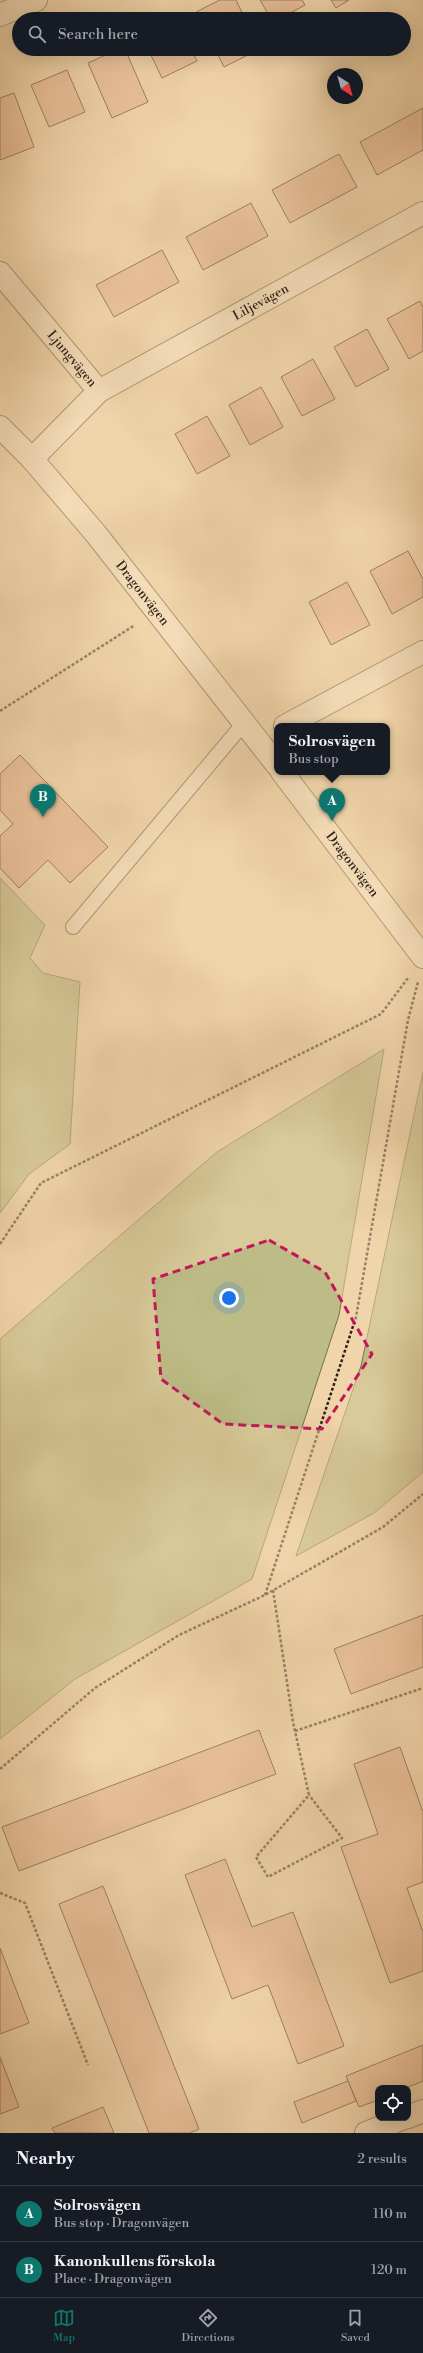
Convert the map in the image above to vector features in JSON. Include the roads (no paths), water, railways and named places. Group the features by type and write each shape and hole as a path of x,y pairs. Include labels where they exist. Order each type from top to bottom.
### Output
{"street":[{"path":"0,15 36,0"},
{"name":"Liljevägen","path":"99,391 423,213"},
{"name":"Ljungvägen","path":"0,273 99,391 32,459"},
{"name":"Dragonvägen","path":"0,427 32,459 157,610 274,761"},
{"path":"291,723 423,652"},
{"path":"258,740 274,732"},
{"name":"Dragonvägen","path":"284,775 421,966"},
{"path":"411,2116 423,2111"},
{"path":"366,2133 396,2121"}],"lane":[{"path":"73,927 244,723"}],"place":[{"name":"Kanonkullens förskola","path":"43,817"},
{"name":"Solrosvägen","path":"332,821"}]}
